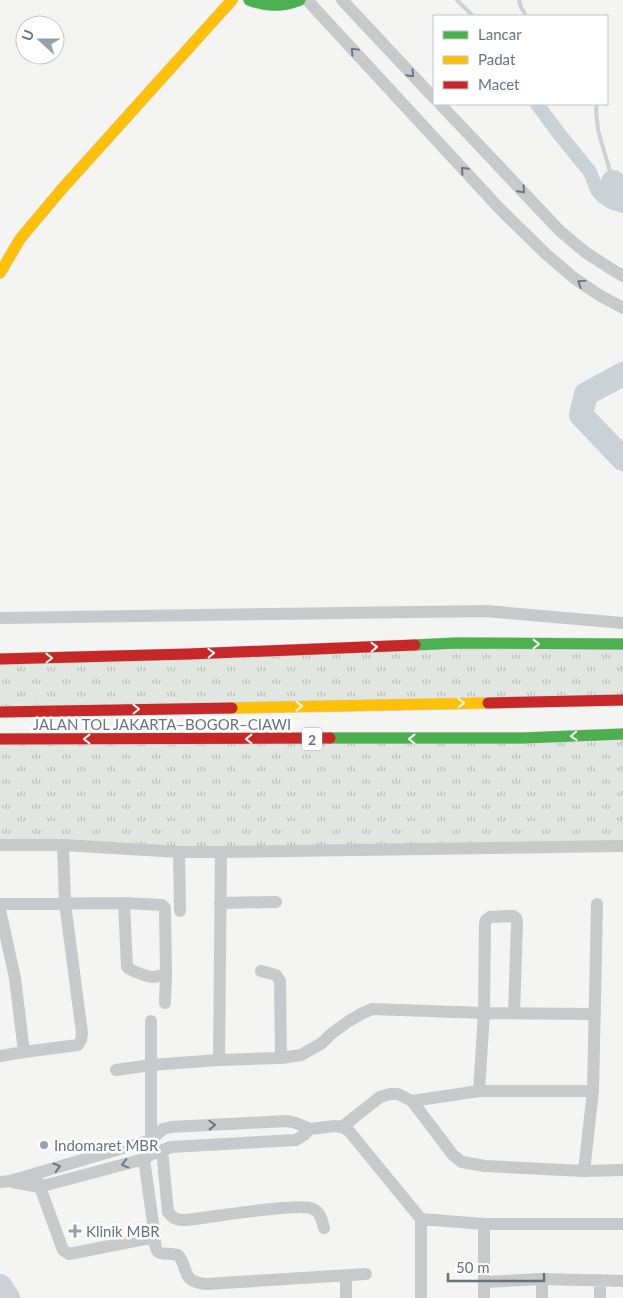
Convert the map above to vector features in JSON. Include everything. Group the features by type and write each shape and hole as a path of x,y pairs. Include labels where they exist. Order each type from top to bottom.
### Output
{"main road":[{"path":"0,273 20,239 61,190 232,0"},
{"path":"249,0 268,6 288,6 300,0"},
{"path":"0,659 189,654 456,643 623,644"},
{"name":"JALAN TOL JAKARTA–BOGOR–CIAWI","path":"0,712 623,700"},
{"name":"JALAN TOL JAKARTA–BOGOR–CIAWI","path":"0,739 524,738 623,734"}],"street":[{"path":"307,0 498,208 574,278 623,308"},
{"path":"342,0 433,97"},
{"path":"441,105 560,231 585,252 623,276"},
{"path":"0,618 486,611 623,623"},
{"path":"0,844 63,845 179,852 623,846"},
{"path":"0,1056 78,1046 81,1040 82,1033 65,903 63,845"},
{"path":"179,852 180,911"},
{"path":"219,1060 220,852"},
{"path":"220,903 276,902"},
{"path":"124,903 127,967 134,972 153,977 166,974"},
{"path":"0,904 159,904 165,908 165,1003"},
{"path":"584,1170 592,1091 597,904"},
{"path":"0,910 15,978 24,1052"},
{"path":"479,1091 484,1013 485,923 490,918 512,916 516,918 514,1013"},
{"path":"261,971 276,974 280,981 281,1058"},
{"path":"116,1070 151,1065 281,1058 301,1055 322,1043 349,1021 372,1009 594,1014"},
{"path":"151,1021 151,1140 153,1155 154,1244 156,1250 160,1253 178,1255 189,1278 197,1283 366,1274"},
{"path":"412,1101 479,1091 592,1091"},
{"path":"4,1182 151,1140 164,1129 287,1121 310,1129 342,1126 375,1100 387,1094 398,1094 412,1101 460,1162 485,1166 623,1170"},
{"path":"342,1126 353,1136 421,1219 421,1298"},
{"path":"4,1182 39,1187 153,1155 171,1147 296,1140 310,1129"},
{"path":"153,1155 168,1212 172,1218 186,1220 272,1209 307,1207 313,1208 318,1212 324,1228"},
{"path":"35,1174 63,1250 69,1254 155,1237"},
{"path":"421,1219 484,1224 623,1224"},
{"path":"484,1224 484,1298"},
{"path":"346,1276 346,1298"},
{"path":"484,1282 542,1279 623,1281"},
{"path":"542,1279 542,1298"},
{"path":"600,1280 600,1298"}],"green space":[{"path":"623,644 623,700 0,712 0,659"},
{"path":"623,734 623,843 179,852 0,845 0,739"}],"waterway":[{"path":"457,0 472,15"},
{"path":"519,0 525,15"},
{"path":"538,105 590,172 597,190 611,202 623,206"},
{"path":"597,105 598,130 613,182"},
{"path":"613,182 616,188 623,194"},
{"path":"623,374 586,394 581,415 623,459"},
{"path":"0,1286 8,1298"}],"traffic: fast":[{"path":"249,0 274,5 300,0"},
{"path":"415,645 456,643 623,644"},
{"path":"330,738 524,738 623,734"}],"traffic: slow":[{"path":"0,273 20,239 61,190 232,0"},
{"path":"232,708 488,703"}],"traffic: jam":[{"path":"0,659 415,645"},
{"path":"488,703 623,700"},
{"path":"0,712 232,708"},
{"path":"0,739 330,738"}],"place":[{"name":"Indomaret MBR","path":"44,1145"},
{"name":"Klinik MBR","path":"75,1231"}]}
